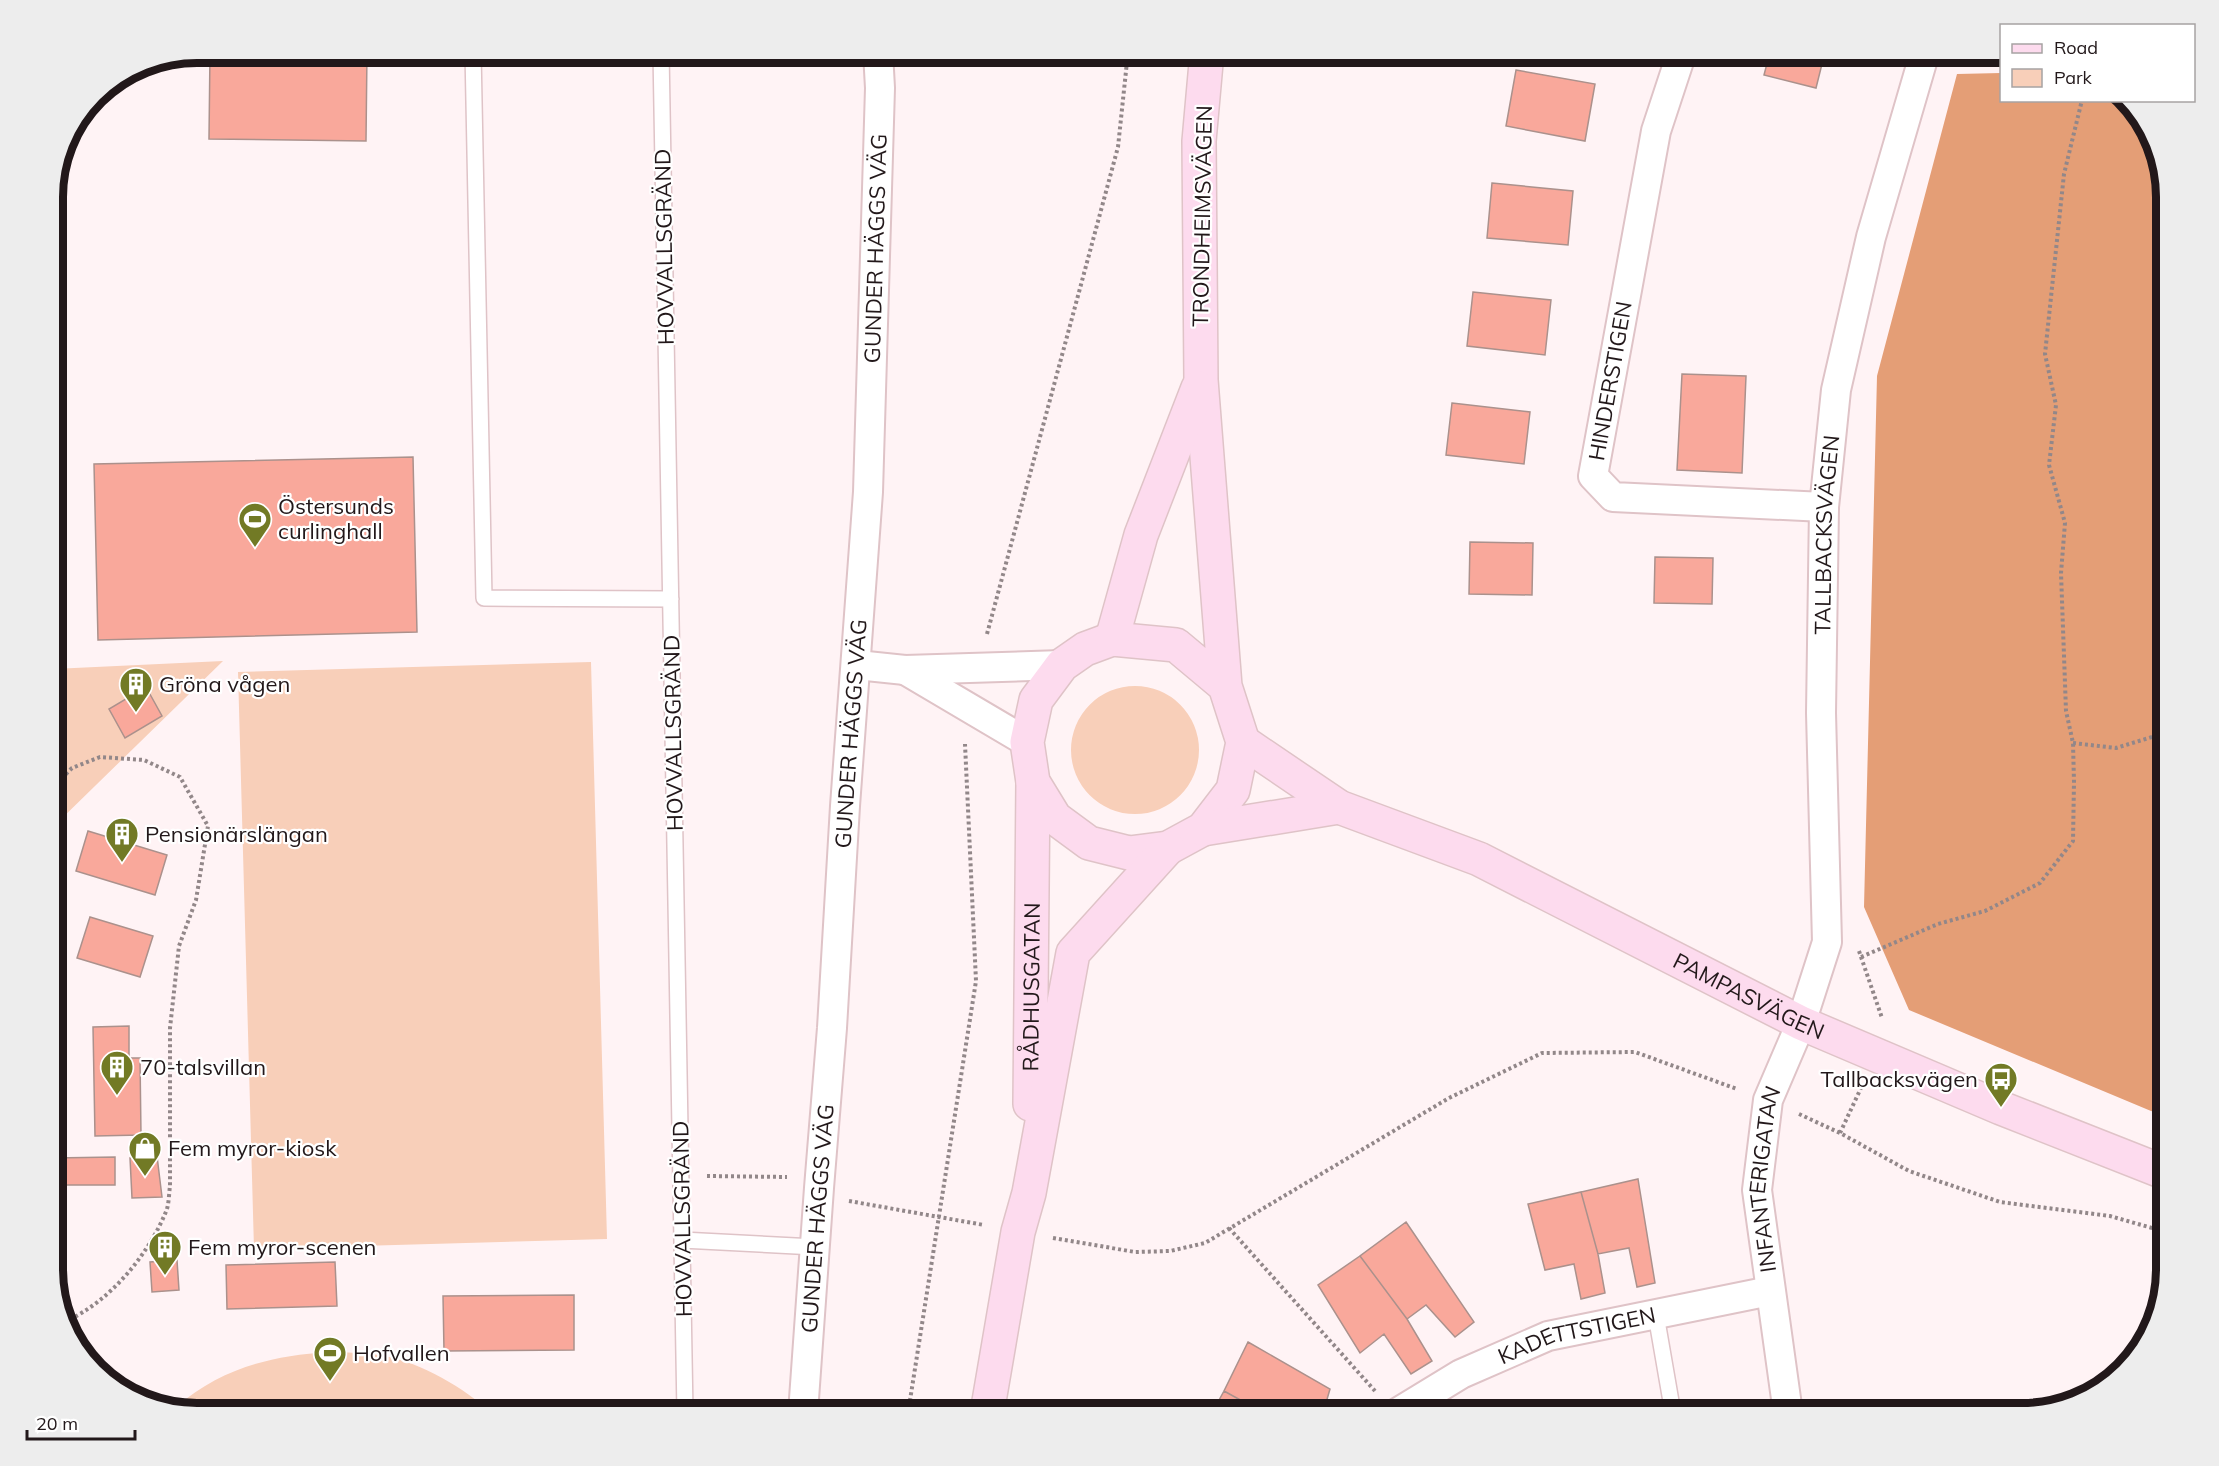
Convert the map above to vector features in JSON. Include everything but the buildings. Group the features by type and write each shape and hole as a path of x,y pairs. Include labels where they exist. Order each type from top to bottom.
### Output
{"main road":[{"name":"TRONDHEIMSVÄGEN","path":"1207,63 1199,141 1201,380 1225,686"},
{"name":"TRONDHEIMSVÄGEN","path":"1112,639 1140,535 1201,380"},
{"path":"1112,639 1176,645 1225,686 1243,742 1233,790 1203,829 1168,848 1129,853 1089,843 1055,818 1033,782 1027,742 1036,700 1062,665 1085,649 1112,639"},
{"name":"PAMPASVÄGEN","path":"1243,742 1339,807 1479,859 1801,1023 2001,1108 2156,1169"},
{"name":"RÅDHUSGATAN","path":"1029,1193 1033,782"},
{"name":"PAMPASVÄGEN","path":"1203,829 1339,807"},
{"name":"RÅDHUSGATAN","path":"989,1403 1018,1232 1029,1193 1073,953 1168,848"}],"street":[{"name":"GUNDER HÄGGS VÄG","path":"804,1403 832,1028 845,806 868,492 880,88 879,63"},
{"name":"HINDERSTIGEN","path":"1678,63 1656,131 1593,476 1613,497 1824,507"},
{"name":"TALLBACKSVÄGEN","path":"1801,1023 1827,942 1821,713 1824,507 1839,379 1871,237 1922,63"},
{"path":"857,665 905,670 1062,665"},
{"path":"905,670 1027,742"},
{"name":"INFANTERIGATAN","path":"1787,1403 1757,1190 1768,1100 1801,1023"},
{"name":"KADETTSTIGEN","path":"1394,1403 1548,1336 1770,1290"}],"lane":[{"path":"473,63 484,598 671,599"},
{"name":"HOVVALLSGRÄND","path":"661,63 685,1403"},
{"path":"682,1240 815,1247"},
{"path":"1656,1314 1671,1403"}],"path":[{"path":"1863,956 1938,924 1985,911 2040,883 2073,841 2073,743 2066,711 2061,573 2065,523 2049,465 2056,405 2045,354 2064,174 2082,102"},
{"path":"2073,743 2116,748 2156,737"},
{"path":"63,777 72,768 100,757 144,760 180,777 208,826 196,900 179,946 170,1028 170,1186 167,1207 154,1236 126,1276 108,1294 72,1318"},
{"path":"1840,1133 1876,1055 1882,1018 1863,956 1858,947"},
{"path":"1018,1232 1135,1252 1170,1251 1205,1243 1449,1098 1542,1053 1635,1052 1768,1100 1840,1133 1910,1171 2000,1202 2110,1216 2156,1229"},
{"path":"1229,1228 1387,1403"}],"green space":[{"path":"223,661 63,817 63,669"},
{"path":"591,662 607,1239 254,1249 238,672"},
{"path":"1135,686 1159,691 1180,705 1194,726 1199,750 1194,774 1180,795 1159,809 1135,814 1111,809 1090,795 1076,774 1071,750 1076,726 1090,705 1111,691"},
{"name":"Hofvallen","path":"357,1353 399,1359 442,1378 479,1403 182,1402 211,1383 248,1366 307,1354"}],"shaded area":[{"path":"2000,73 2000,102 2116,102 2133,123 2146,146 2155,180 2156,1112 1909,1010 1864,907 1877,376 1957,74"}],"place":[{"name":"Östersunds curlinghall","path":"255,548"},
{"name":"Gröna vågen","path":"136,713"},
{"name":"Pensionärslängan","path":"122,863"},
{"name":"70-talsvillan","path":"117,1096"},
{"name":"Tallbacksvägen","path":"2001,1108"},
{"name":"Fem myror-kiosk","path":"145,1177"},
{"name":"Fem myror-scenen","path":"165,1276"},
{"name":"Hofvallen","path":"330,1382"}]}
